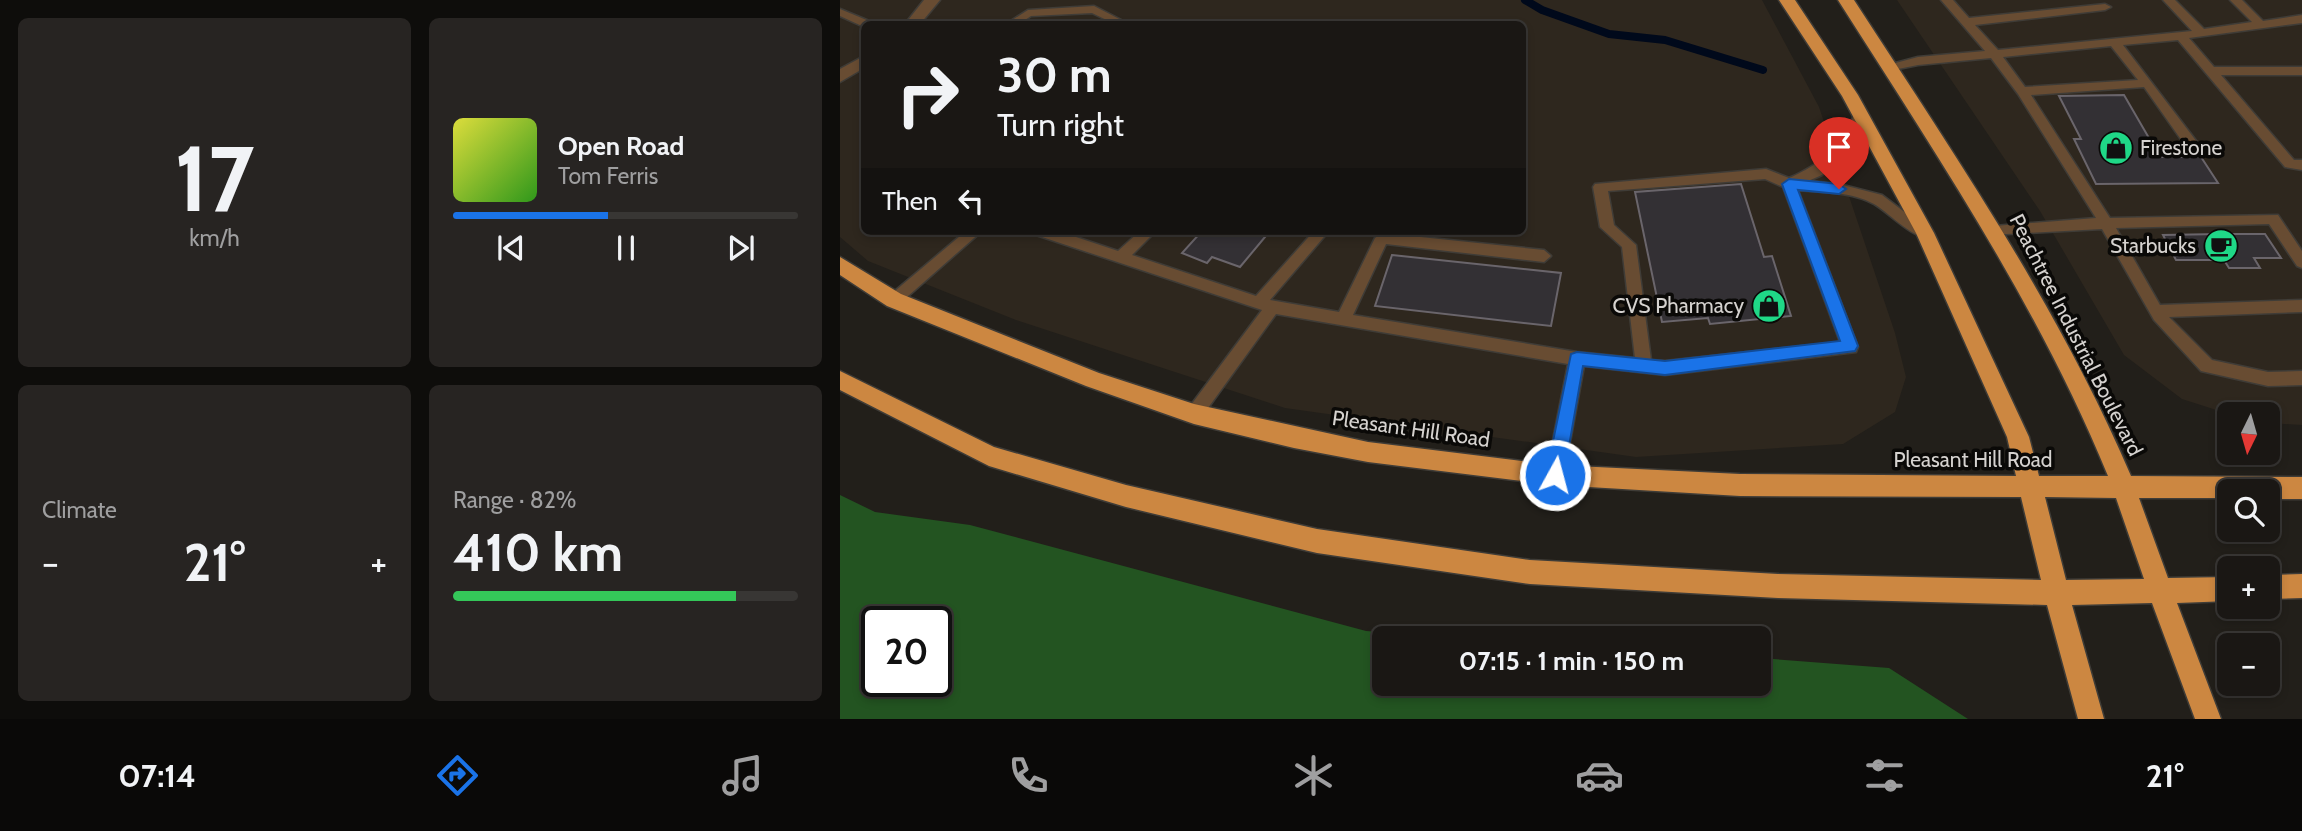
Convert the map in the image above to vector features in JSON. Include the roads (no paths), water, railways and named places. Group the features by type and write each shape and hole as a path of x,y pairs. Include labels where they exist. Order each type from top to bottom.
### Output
{"highway":[{"path":"1787,0 1861,114 1925,233 2018,437 2077,674 2091,719"},
{"name":"Peachtree Industrial Boulevard","path":"1846,0 1994,231 2098,425 2124,487 2208,719"},
{"name":"Pleasant Hill Road","path":"840,265 894,300 1094,380 1194,414 1294,438 1368,452 1555,475 1740,485 2302,488"},
{"path":"840,380 989,456 1126,496 1317,541 1530,572 1778,586 2058,593 2217,590"},
{"path":"2280,587 2302,586"}],"street":[{"path":"914,21 932,0"},
{"path":"840,77 861,63"}],"lane":[{"path":"840,4 846,0"},
{"path":"1947,0 1994,53 2022,91 2106,223 2156,311 2207,366 2268,379 2302,378"},
{"path":"2169,0 2202,33"},
{"path":"2236,0 2261,25"},
{"path":"1966,22 2105,6"},
{"path":"1016,21 1028,13 1094,9 1117,21"},
{"path":"840,12 861,22"},
{"path":"1892,68 1918,61 2181,36 2302,19"},
{"path":"2181,36 2290,164 2302,164"},
{"path":"2114,42 2192,145"},
{"path":"2211,71 2302,71"},
{"path":"2022,91 2147,83"},
{"path":"1789,184 1817,172 1825,162 1847,147 1861,114"},
{"path":"1644,366 1629,245 1607,227 1600,187 1766,174 1789,184 1839,189 1877,199 1925,233"},
{"path":"1054,235 1266,305 1577,359 1665,368 1850,346 1789,184"},
{"path":"1994,231 2106,223 2273,219 2302,262"},
{"path":"894,300 970,235"},
{"path":"1121,257 1145,235"},
{"path":"1194,414 1266,305 1319,235"},
{"path":"1343,319 1382,238 1544,256"},
{"path":"2156,311 2302,306"},
{"path":"1555,475 1577,359"}],"waterway":[{"path":"1525,0 1542,10 1609,34 1665,40 1763,70"}],"place":[{"name":"Firestone","path":"2116,148"},
{"name":"Starbucks","path":"2221,246"},
{"name":"CVS Pharmacy","path":"1769,306"}]}
